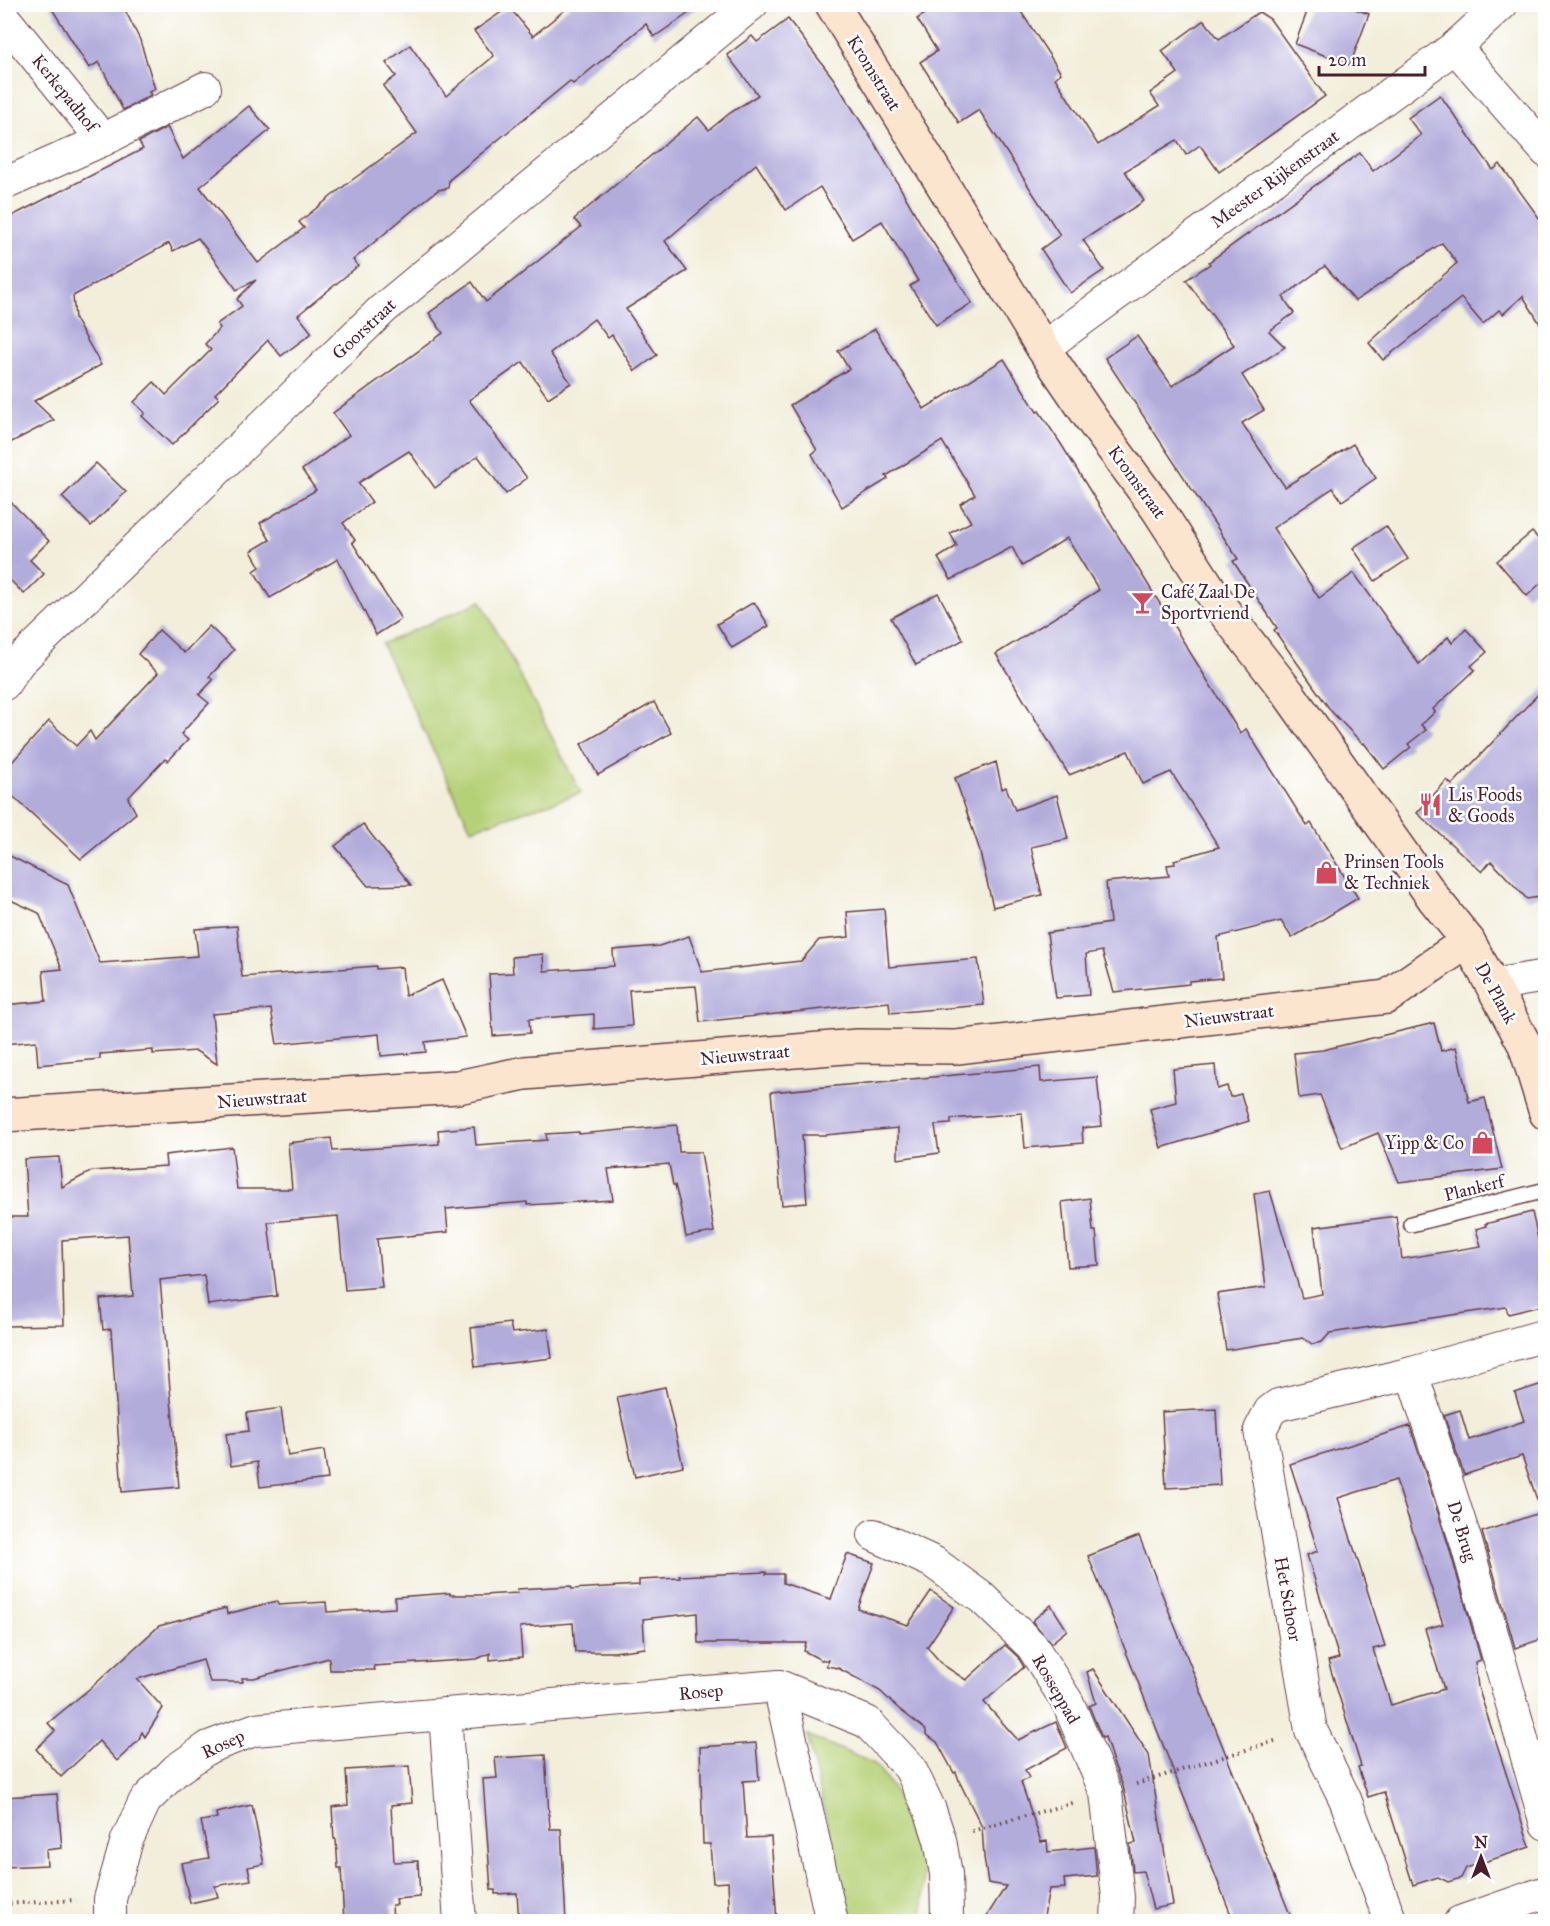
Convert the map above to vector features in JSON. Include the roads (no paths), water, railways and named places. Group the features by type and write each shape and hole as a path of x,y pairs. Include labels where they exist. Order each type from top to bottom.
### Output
{"street":[{"name":"Goorstraat","path":"4,684 19,662 383,309 752,4"},
{"name":"Kromstraat","path":"832,4 1043,348 1092,420 1157,508 1223,610 1288,693 1436,900 1468,941"},
{"name":"Meester Rijkenstraat","path":"1043,348 1455,47 1502,4"},
{"name":"Kerkepadhof","path":"4,18 103,140"},
{"path":"1455,47 1545,151"},
{"name":"Kerkepadhof","path":"4,184 103,140 205,88"},
{"name":"De Plank","path":"1468,941 1525,1045 1545,1113"},
{"name":"Nieuwstraat","path":"4,1115 458,1087 525,1073 857,1046 957,1047 1387,997 1468,941"},
{"path":"1492,985 1545,976"},
{"path":"1412,1372 1545,1335"},
{"name":"De Brug","path":"1412,1372 1466,1542 1545,1824"},
{"name":"Het Schoor","path":"1391,1922 1345,1799 1311,1730 1260,1430 1270,1411 1278,1405 1412,1372"},
{"name":"Rosseppad","path":"874,1534 933,1562 982,1598 1032,1646 1068,1703 1106,1793 1118,1897 1117,1922"},
{"path":"779,1686 832,1922"},
{"name":"Rosep","path":"110,1910 126,1840 145,1801 176,1770 209,1747 254,1730 779,1686 867,1722 910,1768 930,1810 940,1840 946,1874 946,1922"},
{"path":"445,1714 460,1922"},
{"path":"1460,1922 1545,1892"}],"lane":[{"name":"Plankerf","path":"1411,1224 1545,1190"}],"place":[{"name":"Café Zaal De Sportvriend","path":"1143,602"},
{"name":"Lis Foods & Goods","path":"1430,805"},
{"name":"Prinsen Tools & Techniek","path":"1326,872"},
{"name":"Yipp & Co","path":"1482,1143"}]}
